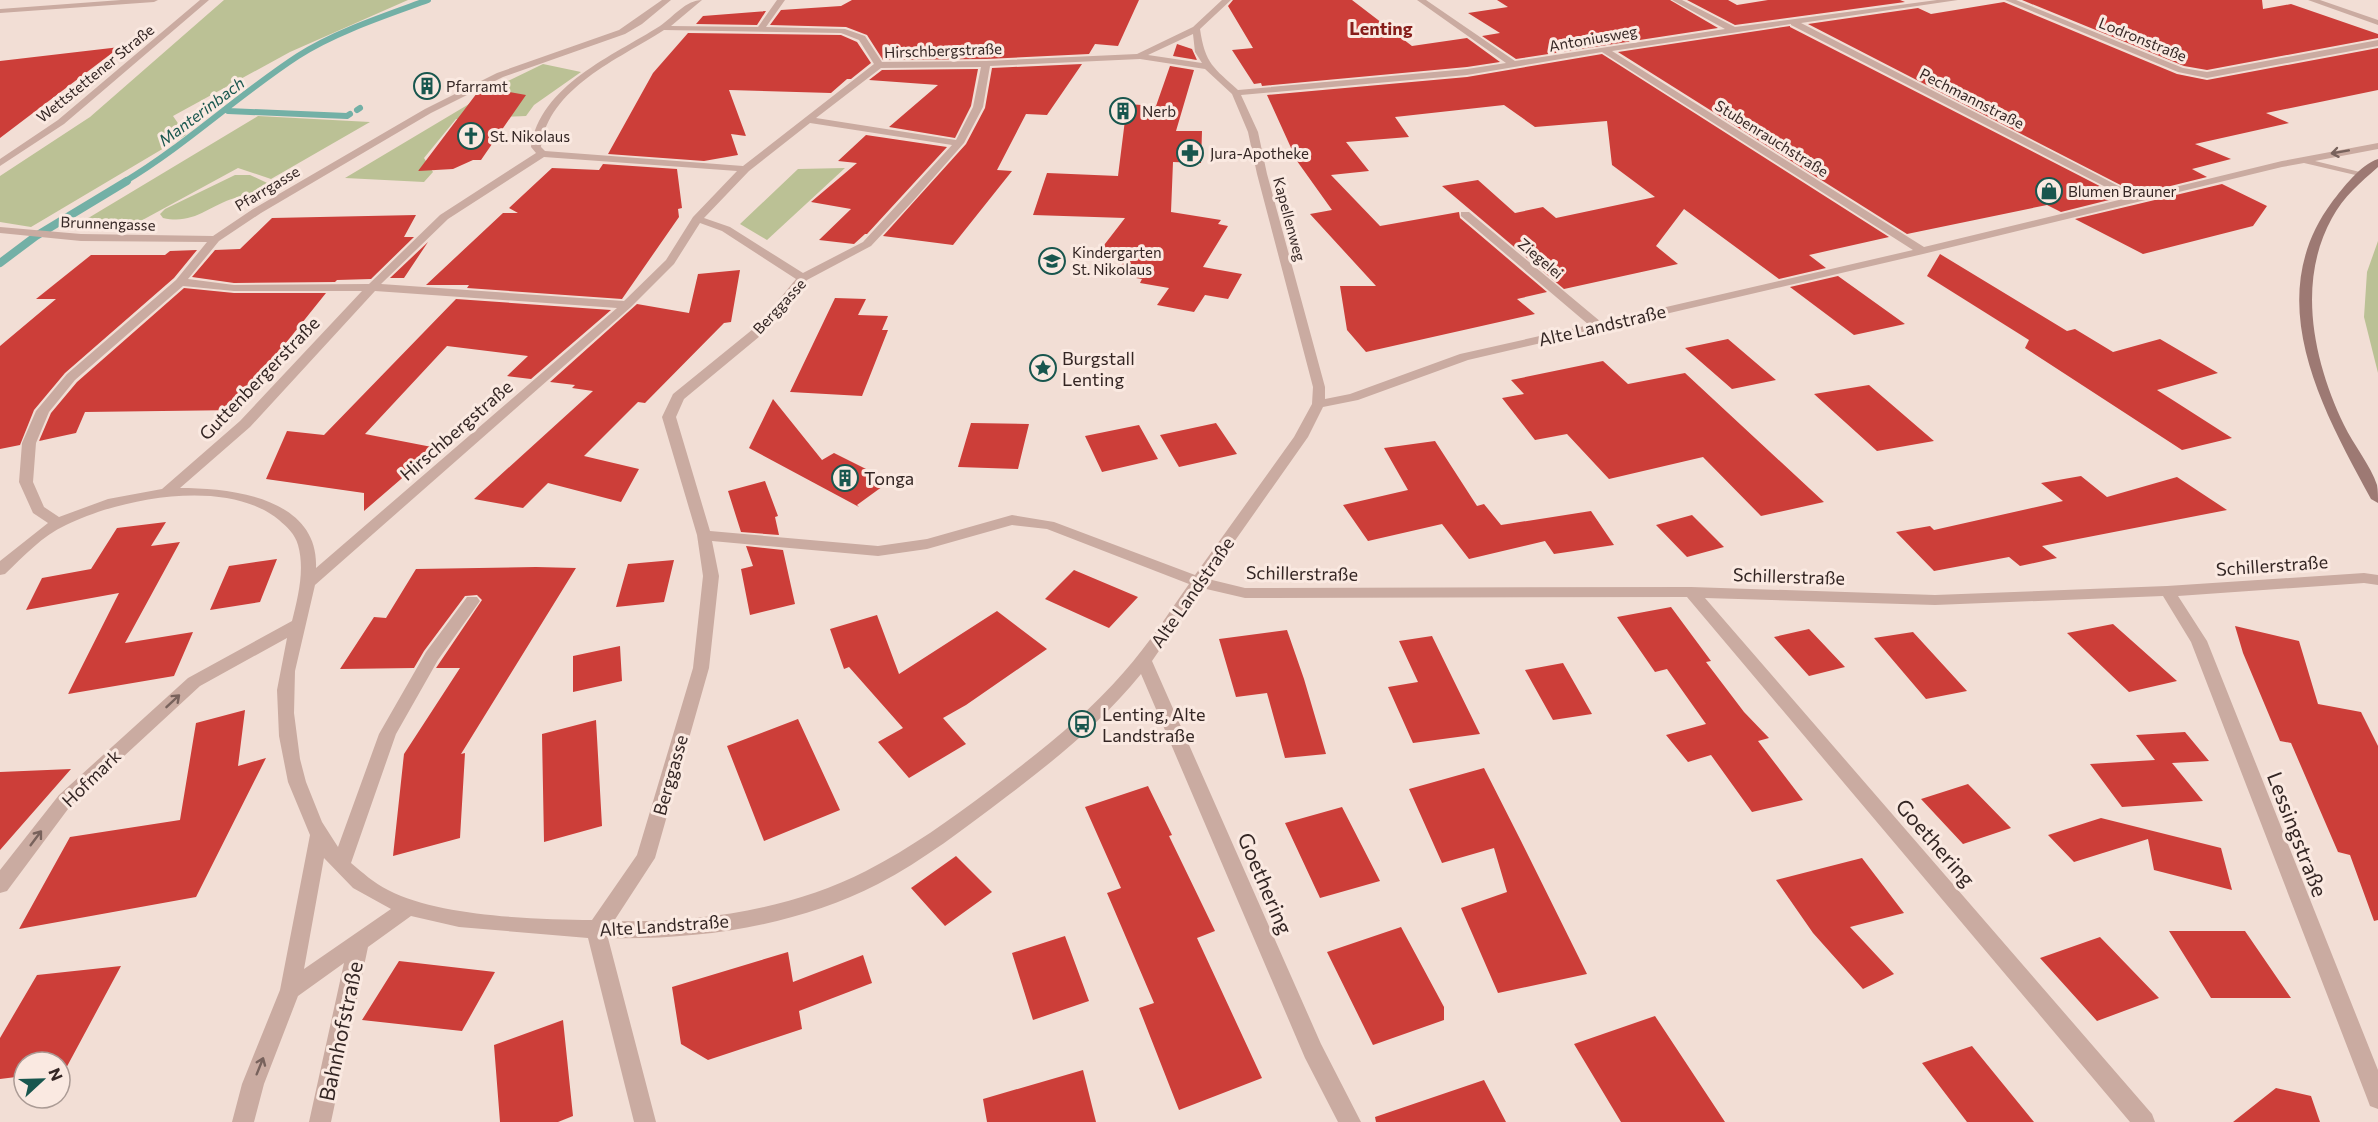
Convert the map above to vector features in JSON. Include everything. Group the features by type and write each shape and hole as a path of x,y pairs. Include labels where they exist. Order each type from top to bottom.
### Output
{"main road":[{"path":"2378,162 2360,175 2324,219 2309,260 2305,308 2308,337 2319,379 2335,422 2378,499"}],"street":[{"path":"0,11 154,0"},
{"name":"Wettstettener Straße","path":"0,163 61,122 205,0"},
{"name":"Pfarrgasse","path":"58,523 38,510 26,482 30,443 43,411 71,377 180,282 215,239 256,211 428,111 500,75 622,32 667,0"},
{"path":"698,0 663,28 603,64 572,88 549,113 539,128 536,147 542,154 745,169"},
{"path":"760,30 781,0"},
{"path":"1196,29 1227,0"},
{"path":"1421,0 1515,65"},
{"path":"1676,0 1734,30"},
{"name":"Antoniusweg","path":"1236,93 1373,82 1515,65 1923,2 1954,0"},
{"name":"Lodronstraße","path":"2009,0 2181,70 2200,74 2216,74 2378,43"},
{"path":"2312,0 2378,23"},
{"path":"2361,17 2378,14"},
{"name":"Pechmannstraße","path":"1794,23 2136,199"},
{"path":"663,28 842,31 862,38 879,65"},
{"name":"Hirschbergstraße","path":"1139,56 1196,29"},
{"name":"Kapellenweg","path":"1196,29 1199,52 1208,67 1236,93 1253,132 1319,387 1318,404"},
{"name":"Stubenrauchstraße","path":"1605,50 1923,250"},
{"name":"Hirschbergstraße","path":"309,582 627,305 670,262 697,219 745,169 879,65 986,64 1139,56 1208,67"},
{"name":"Berggasse","path":"596,931 646,858 701,668 711,576 704,535 669,417 678,397 762,328 803,278 867,244 959,143 978,107 986,64"},
{"path":"808,120 959,143"},
{"name":"Alte Landstraße","path":"0,570 30,542 58,523 89,509 129,498 168,491 211,492 249,499 275,510 296,526 308,547 309,582 288,660 285,689 288,741 300,793 319,836 341,866 368,890 407,908 487,922 596,931 704,926 784,911 854,886 916,851 971,814 1033,767 1082,724 1143,660 1301,437 1318,404 1353,397 1464,357 2136,199 2378,146"},
{"name":"Guttenbergerstraße","path":"168,491 245,424 372,287 444,218 503,177 542,154"},
{"name":"Alte Landstraße","path":"2302,161 2360,175"},
{"name":"Ziegelei","path":"1465,214 1598,326"},
{"path":"697,219 726,229 803,278"},
{"name":"Brunnengasse","path":"0,230 114,240 215,239"},
{"name":"Guttenbergerstraße","path":"180,282 234,288 372,287"},
{"path":"372,287 627,305"},
{"path":"704,535 878,551 927,544 1012,520 1049,525 1198,582"},
{"name":"Schillerstraße","path":"1198,582 1245,593 1691,592 1935,600 2167,591 2364,578 2378,580"},
{"name":"Lessingstraße","path":"2167,591 2199,641 2378,1098"},
{"name":"Goethering","path":"1691,592 2144,1122"},
{"path":"341,866 388,734 432,656 472,601"},
{"name":"Hofmark","path":"0,885 65,800 194,682 298,625"},
{"name":"Goethering","path":"1143,660 1313,1051 1350,1122"},
{"path":"243,1122 253,1084 290,990 319,836"},
{"name":"Bahnhofstraße","path":"290,990 407,908"},
{"path":"596,931 645,1122"},
{"name":"Bahnhofstraße","path":"320,1122 359,941"}],"green space":[{"path":"224,0 408,0 290,52 173,116 186,135 31,227 0,222 0,176 90,117"},
{"path":"543,64 581,72 534,105 526,116 456,119 424,158 433,172 424,182 345,178 506,82"},
{"path":"258,116 370,122 271,179 238,168 126,229 75,226"},
{"path":"845,168 767,240 740,224 798,169"},
{"path":"235,175 250,175 280,189 264,196 241,197 225,201 200,214 184,219 163,218 160,214 165,209"},
{"path":"2378,241 2378,373 2364,317 2367,272"}],"building":[{"path":"852,0 1139,0 1118,46 1095,44 1089,54 986,59 883,60 867,35 846,27 770,25 781,10 841,6"},
{"path":"1233,0 1352,0 1412,46 1467,38 1500,62 1262,86 1261,83 1254,84 1232,50 1253,48 1228,6"},
{"path":"1497,0 1670,0 1718,28 1516,59 1482,36 1500,33 1468,13 1508,7"},
{"path":"1687,0 1728,0 1737,5 1768,0 1900,0 1905,2 1735,25"},
{"path":"2022,0 2262,0 2263,9 2291,4 2378,34 2378,38 2207,70 2184,66"},
{"path":"2004,2 2177,74 2207,80 2378,48 2378,90 2266,113 2289,123 2195,144 2231,159 2192,169 2207,177 2138,194 1808,24 1918,8 1931,14"},
{"path":"766,11 757,25 696,24 703,16"},
{"path":"1790,26 2121,197 2061,212 2047,205 1907,234 1618,52"},
{"path":"688,33 841,35 857,42 871,63 831,93 729,90 746,136 731,134 738,155 704,161 608,154 653,73"},
{"path":"1177,44 1192,49 1197,60 1173,56"},
{"path":"120,47 0,138 0,61"},
{"path":"1602,54 1889,237 1809,255 1826,268 1779,279 1684,209 1656,246 1678,264 1564,289 1442,186 1478,180 1515,213 1543,207 1556,218 1655,197 1612,165 1607,121 1535,127 1504,105 1395,117 1409,137 1346,142 1369,171 1331,175 1380,226 1459,212 1460,218 1547,292 1517,299 1535,314 1366,352 1347,330 1340,286 1376,286 1310,214 1332,210 1297,161 1267,95 1467,77"},
{"path":"1082,64 1047,115 1026,114 997,170 1012,171 953,245 883,236 966,144 985,108 992,68"},
{"path":"1170,66 1194,70 1176,131 1202,131 1201,163 1173,162 1171,212 1221,220 1218,224 1228,226 1203,267 1242,274 1228,299 1205,295 1194,312 1157,305 1169,288 1140,283 1142,279 1112,274 1127,253 1101,249 1125,218 1033,215 1047,173 1118,176 1127,104 1156,106"},
{"path":"978,69 971,106 955,138 889,127 938,85 869,80 882,70"},
{"name":"St. Nikolaus","path":"486,88 526,95 481,160 473,160 453,169 418,171 477,93"},
{"path":"866,135 947,147 867,234 854,244 819,240 851,209 811,202 857,163 838,161"},
{"path":"603,164 677,169 682,208 678,209 679,217 622,299 467,288 469,285 426,285 503,213 518,213 509,208 552,168 599,170"},
{"path":"2222,184 2267,206 2253,226 2143,254 2075,219"},
{"path":"416,215 404,237 414,237 371,279 337,280 335,282 234,283 192,277 215,250 240,249 272,218"},
{"path":"428,242 404,278 390,278"},
{"path":"197,250 174,278 65,373 34,410 20,445 0,449 0,346 56,299 36,299 91,255 165,255 170,251"},
{"path":"1940,254 2067,331 2075,329 2113,352 2160,339 2218,373 2157,390 2232,438 2182,450 2025,348 2029,340 1927,276"},
{"path":"740,270 731,322 724,323 645,403 638,402 584,456 639,469 621,502 548,483 523,508 474,499 593,391 572,388 575,385 550,382 637,304 689,313 698,274"},
{"path":"1838,276 1905,324 1854,335 1790,287"},
{"path":"184,288 234,293 326,293 269,364 283,364 239,410 85,412 76,433 39,441 51,413 77,382"},
{"path":"835,298 866,299 858,315 888,316 882,330 888,330 862,396 790,392"},
{"path":"456,299 611,310 531,379 507,376 528,356 447,346 365,434 437,448 364,511 364,493 266,479 287,431 324,435"},
{"path":"1728,339 1776,380 1732,389 1685,348"},
{"path":"1603,361 1628,384 1685,373 1824,502 1761,516 1703,457 1609,479 1567,434 1535,440 1502,398 1524,394 1511,380"},
{"path":"1869,385 1934,441 1877,451 1814,394"},
{"path":"773,399 822,460 834,453 890,481 857,505 859,507 749,448"},
{"path":"971,423 1029,424 1018,469 958,467"},
{"path":"1216,423 1237,454 1179,467 1160,435"},
{"path":"1139,425 1158,459 1102,472 1085,436"},
{"path":"1435,441 1477,506 1484,504 1501,525 1591,511 1614,545 1554,554 1545,541 1469,559 1442,524 1368,541 1343,505 1408,490 1384,448"},
{"path":"2081,476 2107,497 2177,477 2227,510 2042,546 2057,558 2020,566 2009,557 1934,571 1896,532 1930,526 1934,530 2063,501 2041,483"},
{"path":"765,481 778,516 775,517 779,535 741,532 728,491"},
{"path":"1692,515 1724,547 1687,557 1656,525"},
{"path":"166,522 151,546 180,542 125,643 193,632 174,676 68,694 119,593 26,610 42,578 91,569 117,528"},
{"path":"746,546 783,550 795,604 750,615 741,569 753,566"},
{"path":"277,559 260,602 210,610 229,566"},
{"path":"674,560 664,602 616,607 628,564"},
{"path":"576,568 461,754 465,753 460,838 393,856 404,754 460,668 436,668 482,600 477,595 465,596 414,668 340,669 374,617 386,618 416,569"},
{"path":"1074,570 1138,597 1109,628 1045,599"},
{"path":"1671,607 1711,661 1706,662 1744,712 1769,738 1758,741 1803,800 1752,812 1711,755 1688,762 1666,735 1706,724 1667,669 1655,672 1617,617"},
{"path":"997,611 1047,649 966,705 943,718 966,744 909,778 878,742 903,728 849,667 844,669 830,629 877,615 899,674"},
{"path":"2113,624 2177,681 2129,692 2067,633"},
{"path":"2235,626 2299,641 2318,704 2361,712 2378,746 2378,920 2374,921 2350,855 2338,852 2291,743 2280,741 2243,653"},
{"path":"1809,629 1845,667 1809,676 1774,637"},
{"path":"1287,630 1326,754 1285,758 1267,693 1236,697 1219,639"},
{"path":"1913,632 1967,691 1926,699 1874,638"},
{"path":"1432,636 1480,734 1413,743 1388,687 1418,682 1399,641"},
{"path":"620,646 622,681 573,692 573,656"},
{"path":"1563,663 1592,714 1553,720 1525,670"},
{"path":"245,710 238,766 266,758 196,897 19,929 70,837 180,820 196,723"},
{"path":"798,719 840,810 764,841 727,746"},
{"path":"596,720 602,826 544,842 542,734"},
{"path":"2185,732 2209,761 2172,763 2203,801 2122,807 2090,764 2155,760 2136,735"},
{"path":"1484,768 1587,974 1498,993 1461,908 1507,892 1494,848 1442,863 1409,789"},
{"path":"71,769 0,850 0,772"},
{"path":"1968,784 2011,828 1963,844 1921,799"},
{"path":"1148,786 1172,835 1169,836 1215,931 1197,938 1262,1078 1179,1110 1139,1008 1154,1003 1107,893 1121,888 1085,807"},
{"path":"1342,807 1380,881 1320,898 1285,823"},
{"path":"2101,818 2221,848 2232,890 2154,870 2148,839 2074,862 2048,835"},
{"path":"956,856 992,892 945,926 911,888"},
{"path":"1862,858 1904,913 1850,927 1894,974 1863,989 1813,933 1776,880"},
{"path":"1401,927 1444,1007 1444,1020 1373,1045 1327,952"},
{"path":"2169,931 2245,931 2291,998 2211,998"},
{"path":"1065,936 1089,1001 1033,1020 1012,953"},
{"path":"2100,937 2159,998 2097,1021 2040,958"},
{"path":"788,952 793,982 863,955 872,983 799,1011 802,1029 708,1060 681,1044 672,987"},
{"path":"399,961 495,972 462,1031 362,1020"},
{"path":"121,966 72,1057 72,1050 12,1050 12,1078 0,1079 0,1038 37,975"},
{"path":"1655,1016 1725,1122 1621,1122 1574,1044"},
{"path":"563,1020 573,1116 558,1122 500,1122 494,1045"},
{"path":"1972,1046 2034,1122 1967,1122 1922,1063"},
{"path":"1083,1070 1096,1122 987,1122 983,1099"},
{"path":"1484,1080 1506,1122 1376,1122 1375,1117"},
{"path":"2276,1088 2311,1096 2320,1122 2233,1122"}],"waterway":[{"name":"Manterinbach","path":"124,182 147,168 254,87 313,47 379,18 428,0"},
{"path":"228,111 347,116 350,114"},
{"name":"Manterinbach","path":"0,263 36,236 127,181"}],"place":[{"name":"Pfarramt","path":"427,86"},
{"name":"Nerb","path":"1123,111"},
{"name":"St. Nikolaus","path":"471,136"},
{"name":"Jura-Apotheke","path":"1190,153"},
{"name":"Blumen Brauner","path":"2049,191"},
{"name":"Kindergarten St. Nikolaus","path":"1052,261"},
{"name":"Burgstall Lenting","path":"1043,368"},
{"name":"Tonga","path":"845,478"},
{"name":"Lenting, Alte Landstraße","path":"1082,724"}],"district":[{"name":"Lenting","path":"1381,28"}]}
